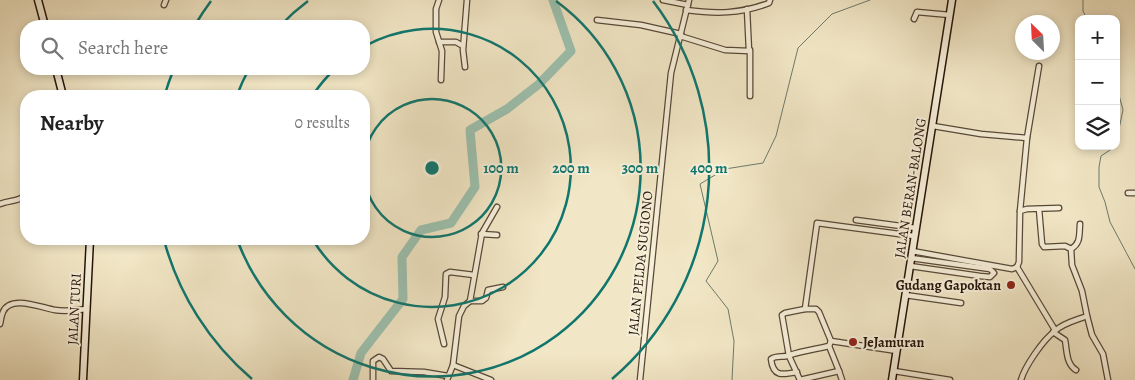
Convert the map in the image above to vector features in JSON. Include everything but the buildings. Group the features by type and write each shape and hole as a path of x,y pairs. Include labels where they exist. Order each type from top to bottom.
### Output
{"main road":[{"path":"38,0 43,20"},
{"name":"JALAN BERAN-BALONG","path":"892,380 952,0"},
{"path":"58,75 61,90"},
{"name":"JALAN TURI","path":"83,380 90,245"}],"street":[{"path":"439,0 436,9 436,32 442,51 441,80"},
{"path":"465,67 463,46 467,0"},
{"path":"662,0 688,5 713,14 731,13 769,3 770,0"},
{"name":"JALAN PELDA SUGIONO","path":"640,380 671,73 688,5"},
{"path":"747,9 750,50 750,96"},
{"path":"914,19 917,12 950,15"},
{"path":"597,20 641,25 680,35 725,50 746,52 750,50"},
{"path":"440,42 456,42 463,46"},
{"path":"1039,66 1027,138 1020,211 1019,262 1017,267 1054,331 1066,340 1069,363 1076,370"},
{"path":"933,126 981,134 1027,138"},
{"path":"1128,193 1135,192"},
{"path":"0,204 20,199"},
{"path":"470,301 481,234 497,207"},
{"path":"1020,211 1027,208 1059,208"},
{"path":"1039,209 1042,244 1046,247 1064,246 1071,249"},
{"path":"856,220 916,228"},
{"path":"805,309 818,222 914,236"},
{"path":"1071,249 1077,245 1079,240 1080,224"},
{"path":"481,234 498,235"},
{"path":"1071,249 1072,265 1082,292 1092,335 1103,354 1108,380"},
{"path":"912,254 1012,269 1017,267"},
{"path":"910,266 990,277 994,273 990,269 912,254"},
{"path":"444,344 438,319 445,297 446,274 450,272 474,275"},
{"path":"373,380 374,361 379,357 384,359 391,371 432,373 447,378 453,365 460,316 464,306 470,301 482,301 486,298 488,290 503,287"},
{"path":"906,295 961,303"},
{"path":"0,324 2,312 9,306 23,303 64,312 87,309"},
{"path":"839,371 800,380 789,356 782,315 805,309 819,312 830,343 842,380"},
{"path":"1021,380 1025,368 1054,331 1087,316"},
{"path":"797,372 780,374 774,369 771,361 773,357 789,356 830,343 897,352"},
{"path":"453,365 491,380"},
{"path":"894,371 950,380"},
{"path":"414,373 414,380"}],"waterway":[{"path":"353,380 361,353 403,299 402,257 421,230 451,223 475,187 470,130 507,109 539,84 571,51 553,0"},
{"path":"732,380 734,341 728,309 706,281 718,261 700,184 725,169 763,163 776,136 798,48 832,14 870,0"},
{"path":"1083,0 1085,15"},
{"path":"1120,99 1123,110 1120,124"},
{"path":"1110,150 1101,156 1099,187 1110,222 1135,269"}],"place":[{"name":"Gudang Gapoktan","path":"1011,285"},
{"name":"JeJamuran","path":"853,342"}]}
